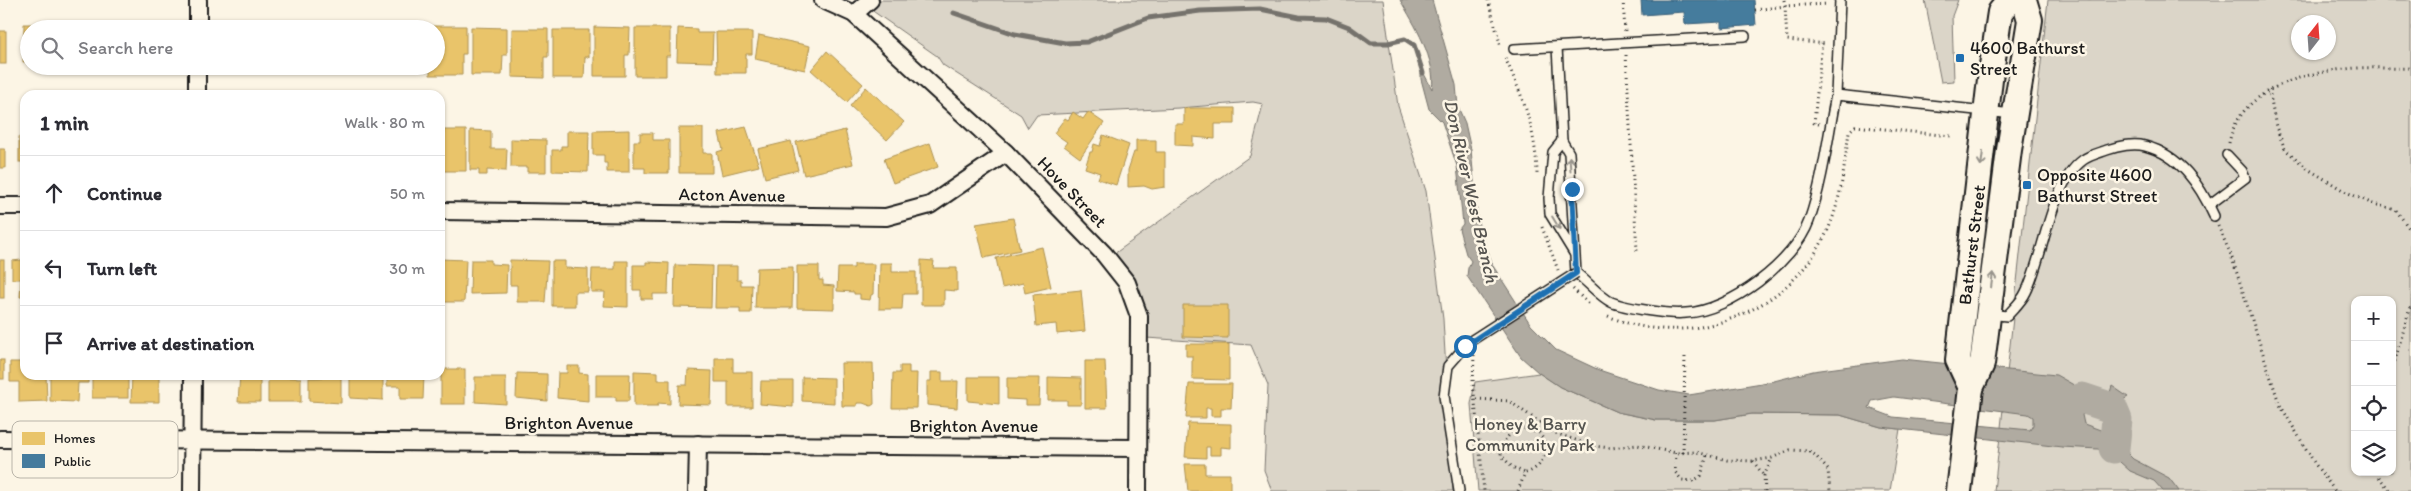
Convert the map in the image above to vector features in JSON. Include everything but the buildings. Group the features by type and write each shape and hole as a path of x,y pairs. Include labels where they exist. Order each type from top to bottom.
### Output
{"main road":[{"name":"Bathurst Street","path":"1970,388 1958,360 1986,111 2000,12 2010,0"},
{"name":"Bathurst Street","path":"1959,491 1970,388 1982,364 2014,114 2030,20 2024,0"}],"street":[{"path":"198,0 198,20"},
{"name":"Hove Street","path":"823,0 854,14 1006,153 1104,254 1127,283 1139,316 1138,491"},
{"path":"854,14 870,0"},
{"path":"197,75 197,90"},
{"name":"Acton Avenue","path":"445,211 886,217 930,205 1006,153"},
{"path":"0,206 20,206"},
{"path":"192,491 193,380"},
{"name":"Brighton Avenue","path":"178,440 1138,448"},
{"path":"697,491 698,444"}],"lane":[{"path":"1557,47 1562,141 1569,153 1576,273 1611,302 1650,310 1687,314 1726,303 1772,270 1792,249 1808,222 1821,174 1836,95 1840,2"},
{"path":"1514,49 1745,36"},
{"path":"1836,95 2014,114"},
{"path":"1562,141 1553,152 1549,198 1550,214 1575,256"},
{"path":"1988,314 2008,316 2025,295 2054,206 2064,183 2082,161 2096,154 2127,146 2142,145 2156,149 2186,169 2214,216"},
{"path":"2209,205 2245,178 2242,171 2226,155"},
{"path":"1458,491 1444,396 1448,366 1470,342 1576,273"}],"path":[{"path":"1488,0 1505,59 1522,94 1529,118 1534,141 1537,181"},
{"path":"1623,0 1637,251"},
{"path":"1784,0 1787,40 1838,45"},
{"path":"1755,10 1840,2"},
{"path":"2226,155 2232,127 2250,105 2269,90 2293,80 2328,72 2358,68 2411,68"},
{"path":"2269,90 2276,127 2285,150 2308,169 2346,192 2373,204 2396,210 2411,231"},
{"path":"1601,313 1633,325 1691,330 1724,322 1746,314 1783,289 1798,276 1818,248 1840,198 1849,132 1855,126 1951,136"},
{"path":"2214,216 2231,256 2279,403 2315,464 2336,491"},
{"path":"1541,225 1556,268 1565,280 1594,308"},
{"path":"2396,357 2411,304"},
{"path":"1472,353 1475,357 1473,383 1484,491"},
{"path":"1683,453 1685,356"},
{"path":"1476,399 1509,401 1521,407 1544,426 1565,438 1593,446 1611,448 1637,445 1676,453 1696,452 1727,460 1753,462 1798,449 1815,455 1828,470 1830,491"},
{"path":"1539,433 1544,426"},
{"path":"1526,473 1512,467 1505,461 1501,455 1502,444 1514,429 1522,428 1539,433"},
{"path":"1518,491 1526,473 1537,468 1542,463 1545,447 1539,433"},
{"path":"1676,453 1676,472 1682,480 1693,482 1701,476 1707,455"},
{"path":"1765,491 1764,476 1772,458"},
{"path":"1753,462 1764,476"},
{"path":"2379,476 2390,491"}],"green space":[{"path":"857,0 1383,0 1398,106 1426,191 1443,319 1453,491 1272,491 1264,470 1268,385 1251,345 1146,338 1142,297 1114,254 1250,156 1263,104 1253,102 1179,108 1037,115 1028,128 1021,115 943,65 937,56"},
{"path":"1925,0 1958,0 1952,16 1954,81 1941,82"},
{"path":"2048,0 2411,0 2411,491 1994,491"},
{"name":"Honey & Barry Community Park","path":"1539,373 1560,387 1617,412 1656,420 1715,420 1752,414 1840,415 1881,427 1900,429 1890,491 1478,491 1471,404 1475,382"}],"water":[{"name":"Don River West Branch","path":"1400,0 1432,0 1456,85 1458,107 1465,123 1471,150 1478,222 1493,266 1531,325 1556,350 1599,370 1659,390 1689,395 1774,381 1813,371 1902,359 2056,375 2104,402 2108,399 2112,386 2128,397 2121,401 2120,417 2112,417 2086,409 2082,415 2084,424 2125,439 2116,442 2133,459 2169,478 2179,491 2163,491 2154,481 2130,471 2110,453 2098,449 2062,447 1881,427 1840,415 1752,414 1715,420 1656,420 1617,412 1560,387 1539,373 1521,357 1467,276 1471,261 1466,254 1459,229 1463,224 1457,166 1442,122 1429,109 1421,79 1421,68 1432,89 1433,78 1428,55 1418,31","holes":["1894,397 2028,414 2033,417 2033,425 2030,430 1893,417 1869,408 1872,401"]}],"waterway":[{"path":"954,13 1015,34 1065,43 1087,42 1148,18 1200,11 1260,9 1299,17 1326,18 1349,27 1371,43 1388,43 1405,39 1414,45 1423,73"},
{"path":"2082,398 2112,408 2117,420 2114,448"}],"place":[{"name":"4600 Bathurst Street","path":"1960,58"},
{"name":"Opposite 4600 Bathurst Street","path":"2027,185"}],"route":[{"path":"1465,346 1576,273 1572,189"}]}
